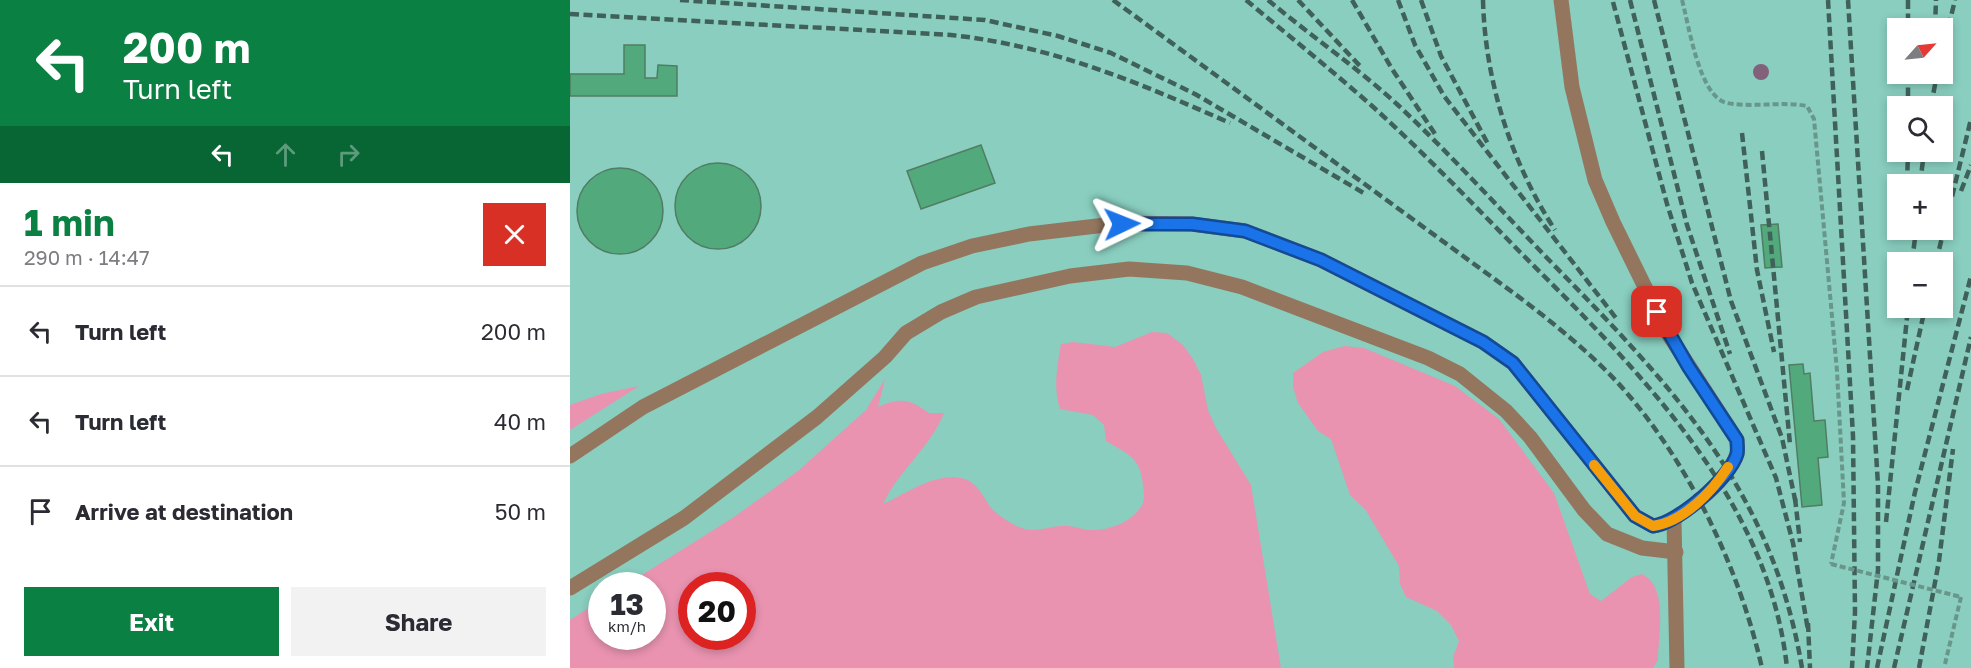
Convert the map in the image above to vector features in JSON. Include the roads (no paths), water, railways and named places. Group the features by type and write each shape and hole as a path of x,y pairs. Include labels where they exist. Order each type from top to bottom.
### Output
{"lane":[{"path":"570,456 643,407 922,263 972,246 1029,234 1122,224 1192,224 1245,231 1321,260 1483,342 1513,363 1635,516 1653,526 1674,520 1719,482 1737,454 1737,440 1668,332 1613,222 1595,180 1572,87 1561,0"},
{"path":"570,588 684,518 817,417 871,370 906,333 941,312 976,297 1070,276 1129,269 1187,273 1242,287 1428,358 1460,374 1506,411 1530,437 1570,493 1607,534 1642,549 1676,552"},
{"path":"1674,520 1677,668"}],"railway":[{"path":"680,0 985,20 1058,36 1111,53 1195,94 1367,195"},
{"path":"1113,0 1528,304 1581,347 1618,383 1667,446 1708,516 1740,592 1762,668"},
{"path":"1246,0 1371,105 1447,177 1608,341 1650,389 1690,439 1725,492 1754,547 1775,606 1787,668"},
{"path":"1268,0 1399,106 1593,305 1674,396 1710,443 1741,492 1767,546 1787,604 1802,668"},
{"path":"1298,0 1360,66"},
{"path":"1352,0 1392,69 1435,134"},
{"path":"1398,0 1415,45 1444,96 1616,318"},
{"path":"1421,0 1441,56 1488,144"},
{"path":"1483,0 1489,61 1503,120 1525,177 1555,230"},
{"path":"1630,0 1687,225 1730,354"},
{"path":"1654,0 1731,301 1782,438 1796,504"},
{"path":"1828,0 1853,436 1855,612 1852,668"},
{"path":"1848,0 1878,485 1878,570 1867,668"},
{"path":"1908,0 1908,18"},
{"path":"1935,18 1936,0"},
{"path":"1951,18 1955,0"},
{"path":"1613,2 1667,204 1692,283 1776,478 1793,543 1808,630"},
{"path":"570,14 951,35 988,40 1060,57 1094,68 1230,123"},
{"path":"1908,84 1908,96"},
{"path":"1933,96 1935,84"},
{"path":"1938,252 1971,119"},
{"path":"1742,133 1757,270 1774,352"},
{"path":"1762,151 1790,444"},
{"path":"1907,174 1908,162"},
{"path":"1921,174 1923,162"},
{"path":"1961,191 1971,165"},
{"path":"1913,252 1915,240"},
{"path":"1877,668 1915,492 1971,276"},
{"path":"1886,522 1907,318"},
{"path":"1907,390 1923,318"},
{"path":"1894,668 1971,337"},
{"path":"1919,668 1939,561 1953,449"},
{"path":"1795,498 1800,542"},
{"path":"1808,623 1810,668"}]}
